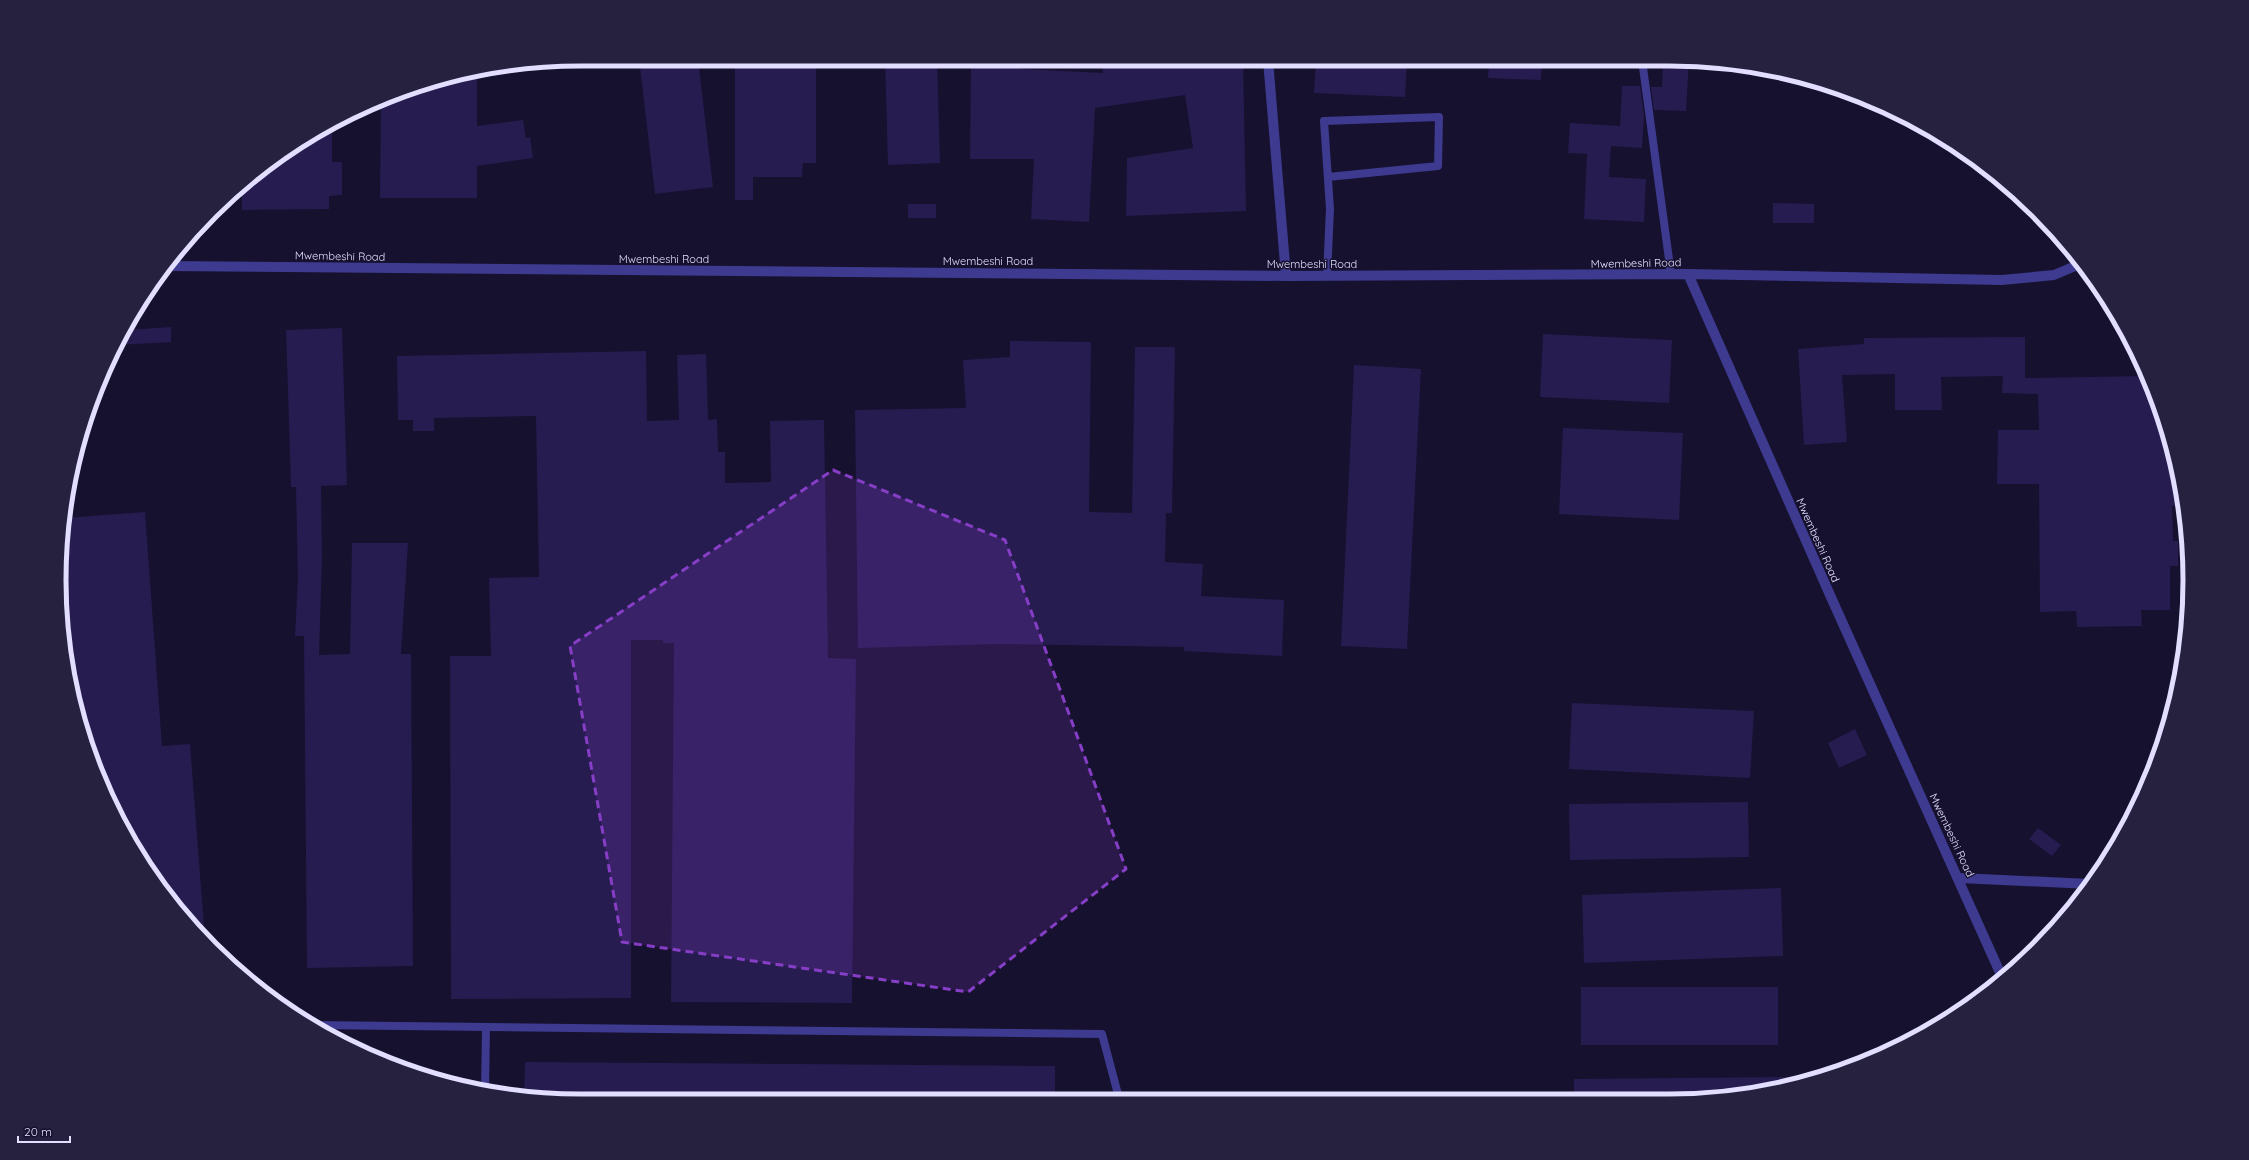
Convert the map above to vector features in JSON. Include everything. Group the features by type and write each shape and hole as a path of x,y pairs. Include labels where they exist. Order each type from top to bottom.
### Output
{"street":[{"path":"1268,66 1286,276"},
{"name":"Mwembeshi Road","path":"173,266 1286,276 1688,274 1830,595 1959,878 2000,973"},
{"path":"1688,274 2002,280 2054,276 2076,266"},
{"path":"1959,878 2084,884"}],"lane":[{"path":"1643,66 1671,274"},
{"path":"1327,276 1330,209 1324,121 1439,117 1438,166 1328,178"},
{"path":"323,1025 1102,1034 1118,1094"},
{"path":"486,1028 486,1085"}],"highlighted area":[{"path":"833,470 1005,540 1126,869 968,992 622,942 570,646"}],"building":[{"path":"640,66 699,66 713,187 655,194"},
{"path":"735,66 816,66 816,163 803,163 802,177 753,177 753,200 735,200"},
{"path":"885,66 937,66 940,163 888,165"},
{"path":"971,66 1022,66 1022,69 1103,73 1102,66 1243,66 1246,211 1126,216 1127,158 1193,148 1185,95 1095,108 1089,222 1031,219 1034,159 970,159"},
{"path":"1316,66 1407,66 1405,97 1314,93"},
{"path":"1489,66 1542,66 1541,80 1488,78"},
{"path":"1663,66 1689,67 1686,111 1654,110 1651,87 1662,87"},
{"path":"477,77 477,126 523,120 526,138 530,137 533,158 477,166 477,198 380,198 381,106 415,93"},
{"path":"1622,86 1640,86 1644,116 1642,148 1611,146 1609,177 1646,179 1644,222 1584,219 1587,154 1568,153 1570,123 1620,126"},
{"path":"332,130 332,162 342,162 342,195 329,196 329,209 242,210 242,193 267,172 294,153"},
{"path":"1773,203 1814,204 1814,223 1773,223"},
{"path":"908,204 936,204 936,218 908,218"},
{"path":"171,327 171,342 123,345 131,330"},
{"path":"342,328 347,485 321,486 322,558 319,655 350,654 352,543 408,543 401,654 411,654 413,966 307,968 304,636 295,636 298,578 296,487 291,487 286,330"},
{"path":"1543,334 1672,340 1669,403 1540,397"},
{"path":"2025,337 2025,378 2141,376 2156,415 2172,476 2178,506 2172,506 2173,541 2178,541 2178,566 2170,566 2170,610 2141,610 2142,626 2077,627 2076,611 2040,612 2039,484 1997,484 1998,430 2039,430 2038,394 2002,393 2003,376 1941,377 1942,410 1895,410 1895,374 1842,375 1847,442 1804,445 1798,349 1864,344 1864,338"},
{"path":"1010,341 1091,342 1089,512 1132,513 1135,347 1175,347 1172,513 1166,513 1165,562 1203,564 1201,596 1284,600 1282,656 1184,651 1184,647 999,644 858,648 855,410 966,408 963,360 1010,357"},
{"path":"646,351 647,421 679,420 677,355 706,354 708,420 717,419 718,452 725,452 725,483 771,482 770,421 824,420 828,658 856,659 852,1003 671,1002 674,643 663,643 663,640 631,640 631,998 451,999 450,656 491,656 489,578 539,577 536,416 434,418 434,431 413,431 413,420 398,420 397,356"},
{"path":"1354,365 1421,369 1407,649 1341,646"},
{"path":"1563,428 1683,433 1679,520 1559,514"},
{"path":"145,512 162,746 190,744 204,930 172,893 135,837 105,777 93,745 76,680 70,647 66,580 70,518"},
{"path":"1572,703 1754,711 1750,778 1569,769"},
{"path":"1855,729 1867,755 1839,768 1828,743"},
{"path":"1748,802 1749,857 1570,860 1569,804"},
{"path":"2038,828 2061,845 2052,856 2029,839"},
{"path":"1781,888 1783,956 1584,963 1582,895"},
{"path":"1581,987 1778,987 1778,1045 1581,1045"},
{"path":"525,1062 1055,1066 1055,1094 580,1094 524,1091"},
{"path":"1791,1077 1791,1079 1736,1090 1669,1094 1574,1094 1574,1079"}]}
